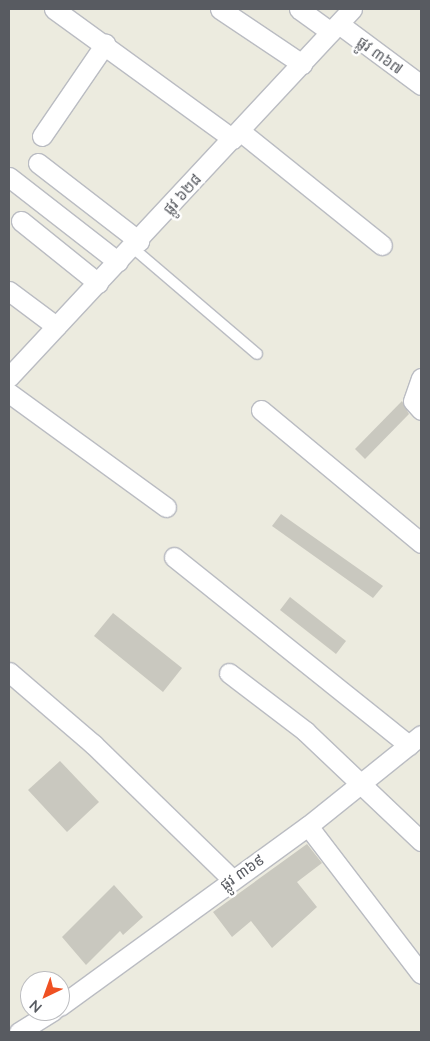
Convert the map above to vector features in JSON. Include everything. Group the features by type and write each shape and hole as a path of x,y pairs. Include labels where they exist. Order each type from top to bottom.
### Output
{"street":[{"path":"54,9 237,135 382,245"},
{"path":"220,9 302,64"},
{"name":"ផ្លូវ ៣៦៧","path":"299,9 335,28 421,85"},
{"name":"ផ្លូវ ៦២៨","path":"9,376 136,245 352,9"},
{"path":"42,136 105,44"},
{"path":"38,163 136,245"},
{"path":"9,177 118,262"},
{"path":"22,221 98,283"},
{"path":"9,291 56,326"},
{"path":"421,378 413,401 421,410"},
{"path":"9,393 166,507"},
{"path":"260,410 421,543"},
{"path":"174,557 415,740"},
{"path":"9,672 93,744 232,879"},
{"path":"229,673 305,731 360,786 421,840"},
{"name":"ផ្លូវ ៣៦៩","path":"70,999 232,879 308,826 415,740"},
{"path":"308,826 421,974"},
{"path":"19,1032 37,1021"}],"lane":[{"path":"136,245 257,354"}],"building":[{"path":"402,401 409,414 365,459 355,449"},
{"path":"281,514 383,586 373,598 272,526"},
{"path":"290,597 346,641 336,654 280,610"},
{"path":"113,613 182,668 163,692 94,636"},
{"path":"60,761 99,802 67,832 28,790"},
{"path":"307,844 322,863 297,882 317,907 272,948 251,921 232,937 213,912"},
{"path":"114,885 143,917 123,935 120,931 86,965 62,937"}]}
